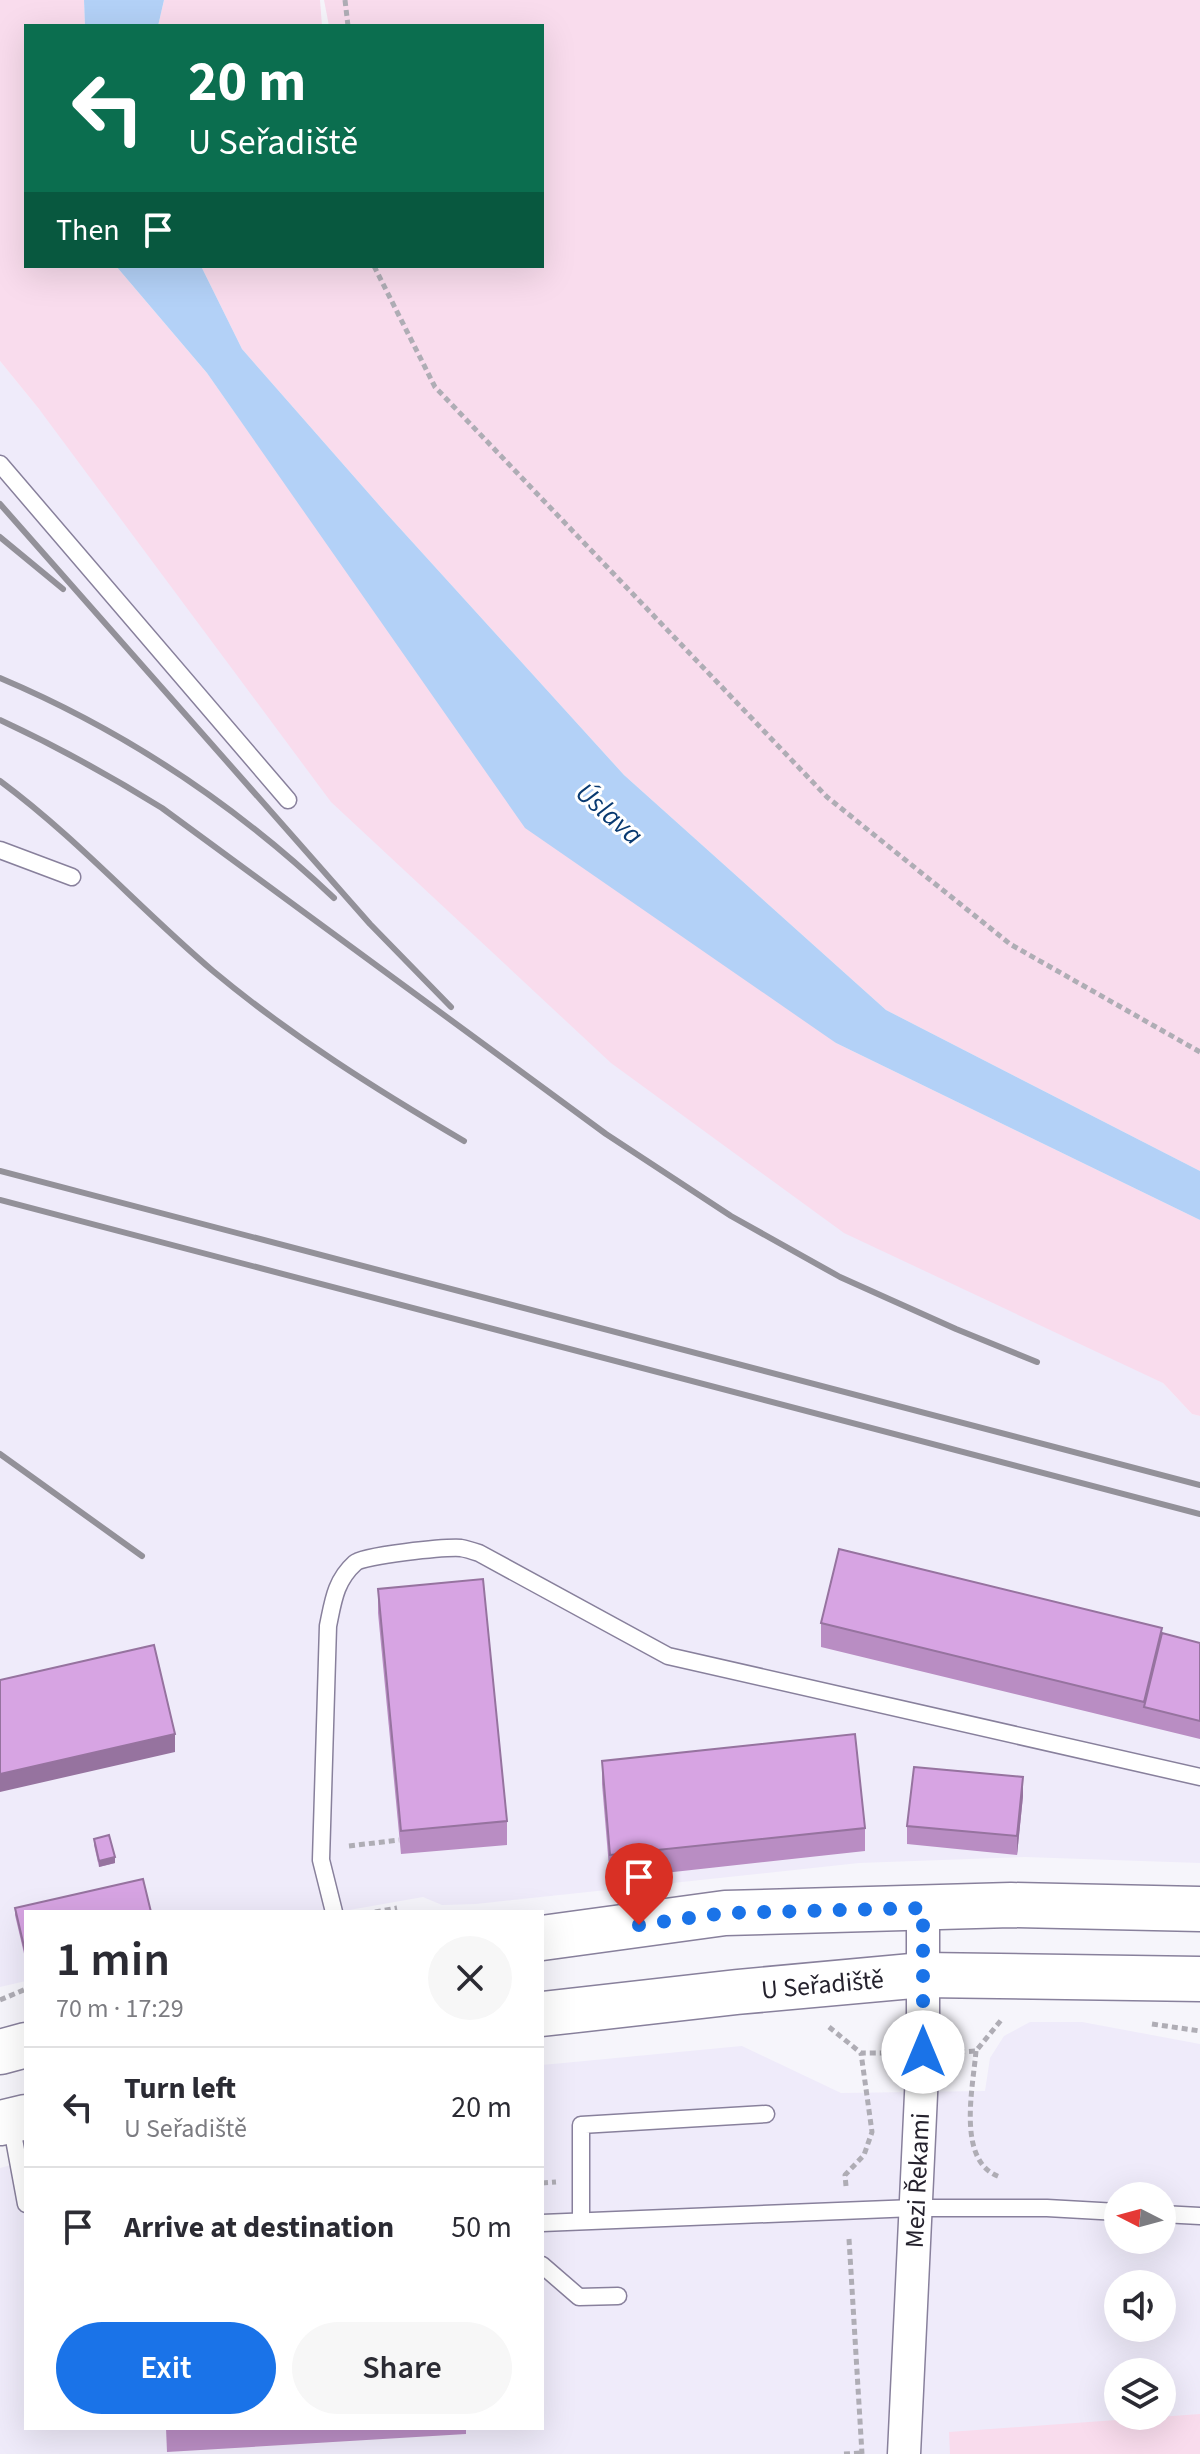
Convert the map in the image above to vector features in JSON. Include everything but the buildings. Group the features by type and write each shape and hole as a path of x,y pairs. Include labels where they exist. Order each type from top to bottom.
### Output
{"main road":[{"path":"544,1938 725,1913 1011,1905 1200,1909"},
{"name":"U Seřadiště","path":"544,2014 923,1975 1200,1979"},
{"path":"0,2052 24,2046"}],"street":[{"name":"Mezi Řekami","path":"904,2454 923,2052 923,1908"}],"lane":[{"path":"0,464 288,800"},
{"path":"0,850 72,877"},
{"path":"334,1910 321,1860 328,1626 335,1590 345,1574 358,1560 376,1556 459,1548 479,1553 668,1656 1200,1777"},
{"path":"581,2220 581,2125 766,2114"},
{"path":"12,2120 24,2192"},
{"path":"544,2223 847,2209 1047,2208 1104,2211"},
{"path":"1176,2215 1200,2216"},
{"path":"544,2267 579,2297 618,2296"}],"path":[{"path":"345,0 348,24"},
{"path":"375,268 435,387 827,797 1010,944 1200,1052"},
{"path":"348,1846 399,1840"},
{"path":"386,1910 397,1908"},
{"path":"0,2000 24,1990"},
{"path":"1008,2178 991,2173 979,2162 973,2146 970,2121 976,2051 1002,2019 1016,2013"},
{"path":"1147,2023 1200,2031"},
{"path":"827,2026 861,2053 976,2051"},
{"path":"844,2454 862,2453 845,2175 864,2155 872,2132 861,2053"}],"shaded area":[{"path":"0,0 84,0 85,24 24,24 24,268 118,268 207,373 337,557 836,1043 1200,1220 1200,1416 1192,1414 1163,1383 844,1233 611,1063 331,802 0,361"},
{"path":"164,0 320,0 322,24 158,24"},
{"path":"324,0 1200,0 1200,1171 886,1010 624,775 242,349 202,268 544,268 544,24 329,24"},
{"path":"0,361 39,409 1163,1383 1192,1414 1200,1416 1200,1863 1025,1857 859,1863 476,1904 442,1905 423,1897 349,1910 24,1910 24,1981 0,1987"},
{"path":"1030,2022 1082,2022 1200,2044 1200,2454 0,2454 0,2168 24,2162 24,2430 544,2430 544,2065 742,2046 841,2093 985,2091 990,2058 1004,2036"},
{"path":"1200,2414 1200,2454 950,2454 949,2432 1104,2421 1104,2430 1176,2430 1176,2416"}],"water":[{"path":"84,0 164,0 158,24 85,24"},
{"name":"Úslava","path":"118,268 202,268 242,349 624,775 886,1010 1200,1171 1200,1220 836,1043 525,828 207,373"}],"railway":[{"path":"0,504 370,924 451,1007"},
{"path":"0,537 63,589"},
{"path":"0,678 90,721 177,773 258,832 334,898"},
{"path":"0,720 82,761 162,808 606,1134 731,1216 840,1277 1037,1362"},
{"path":"0,781 56,826 186,947 243,995 335,1061 464,1141"},
{"path":"0,1171 1200,1485"},
{"path":"0,1200 1200,1514"},
{"path":"0,1454 142,1556"}],"route":[{"path":"639,1925 725,1913 923,1908 923,2052"}]}
